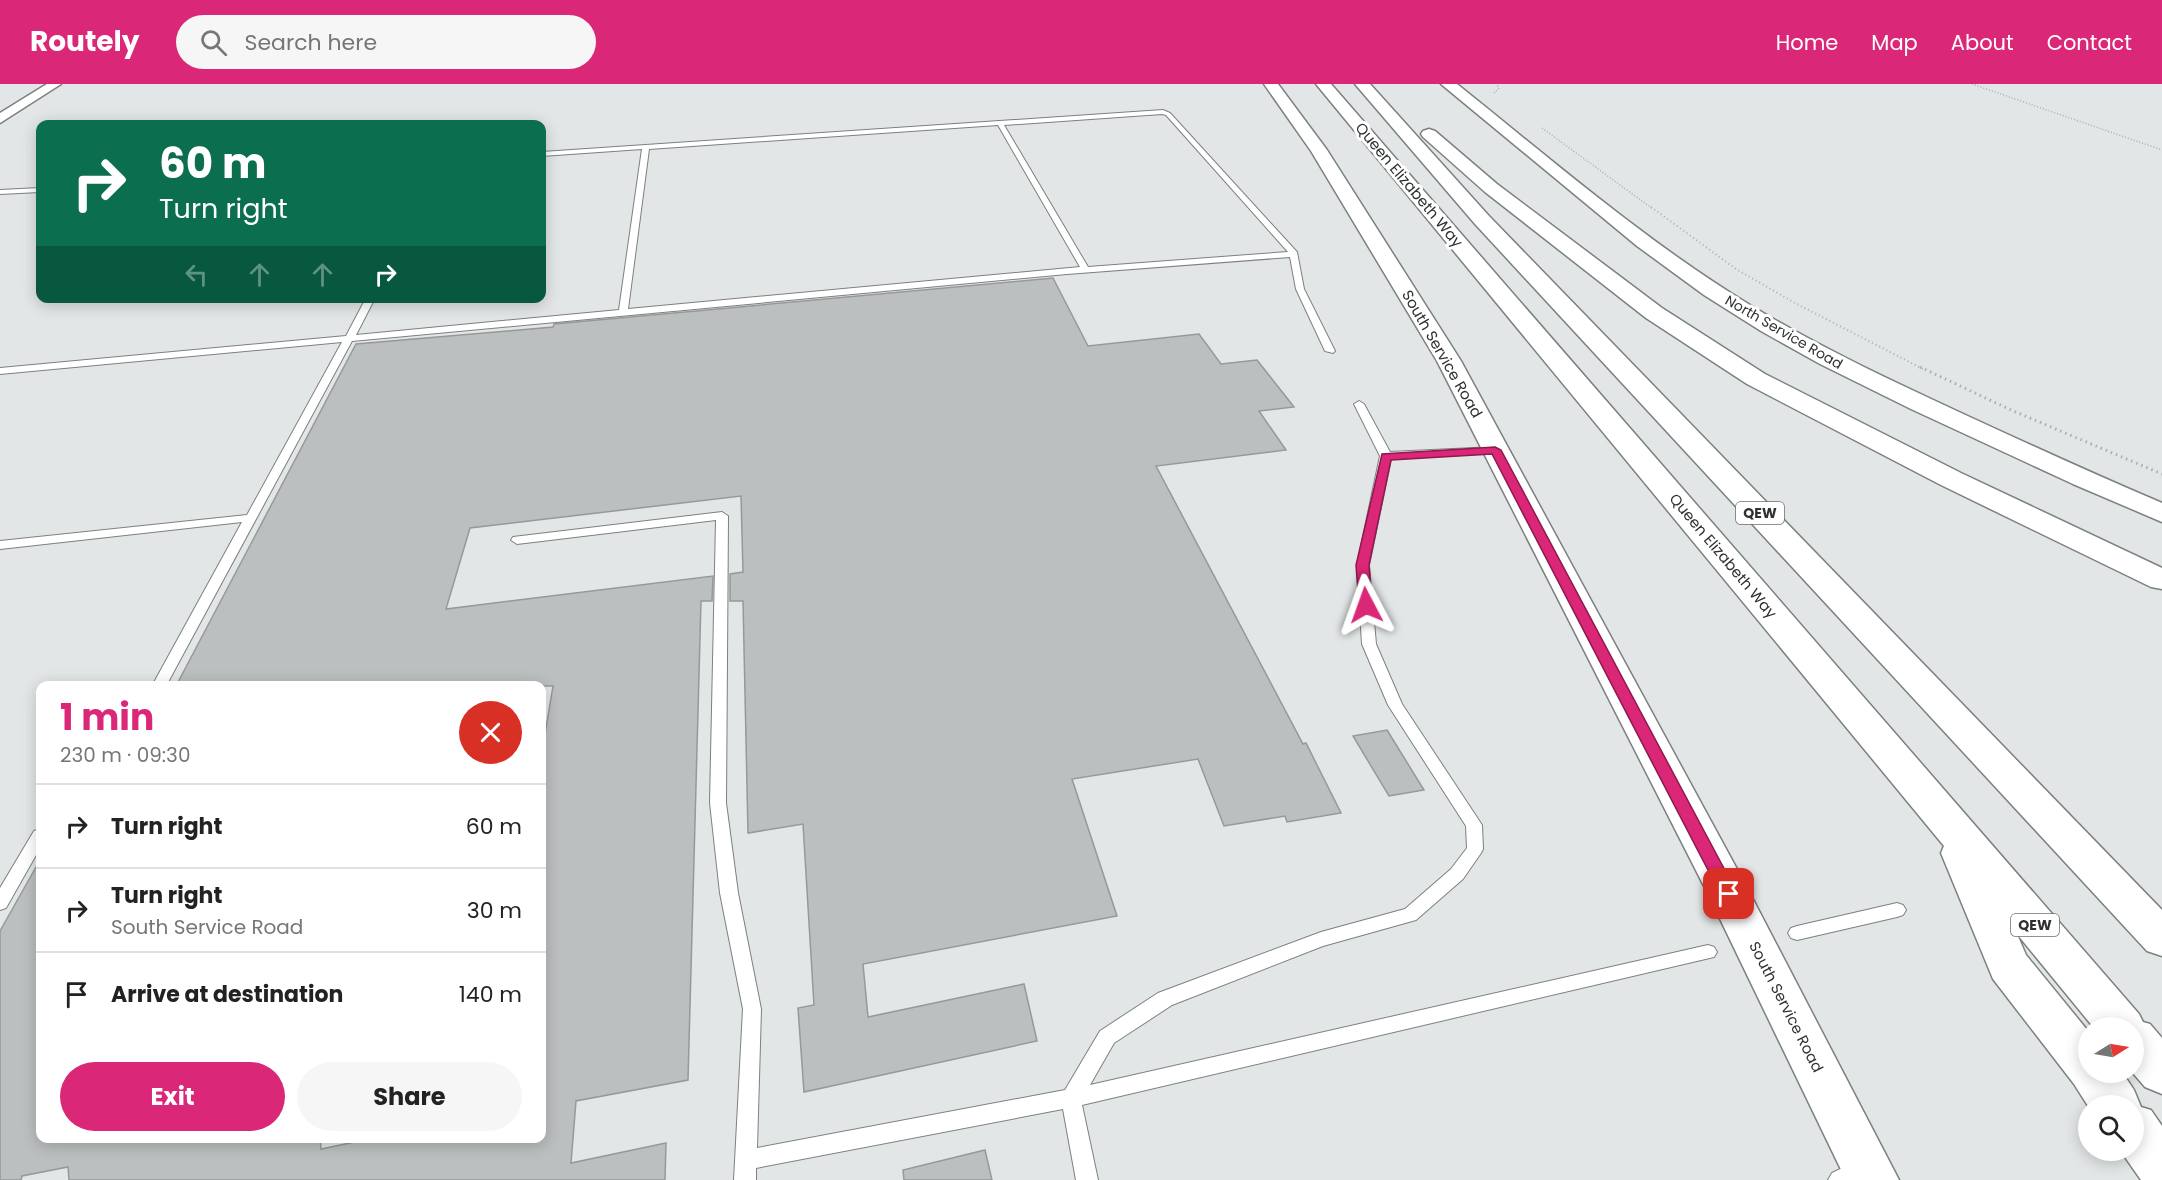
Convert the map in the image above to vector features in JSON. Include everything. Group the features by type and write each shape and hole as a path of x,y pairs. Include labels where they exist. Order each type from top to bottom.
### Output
{"main road":[{"name":"South Service Road","path":"1271,84 1319,150 1449,361 1729,894 1860,1175"},
{"name":"Queen Elizabeth Way","path":"1323,84 2114,1017"},
{"name":"Queen Elizabeth Way","path":"1362,84 1482,220 2162,938"},
{"path":"1372,84 1491,188 1654,313 1756,379 1951,479 2162,580"},
{"name":"North Service Road","path":"1448,84 1653,249 1712,291 1788,337 1878,384 2081,479 2162,513"},
{"path":"1948,821 2009,966 2078,1054"},
{"path":"2144,1052 2162,1072"},
{"path":"2144,1142 2162,1167"}],"street":[{"path":"0,119 55,84"}],"lane":[{"path":"546,154 1163,112 1168,114 1294,254 1300,289 1330,351"},
{"path":"1000,123 1086,270"},
{"path":"623,312 646,147"},
{"path":"0,192 36,190"},
{"path":"0,371 1086,270 1294,254"},
{"path":"162,681 368,303"},
{"path":"1087,1180 1071,1098 1107,1037 1165,999 1321,939 1410,915 1457,874 1475,849 1474,825 1395,705 1369,644 1363,565 1386,456 1359,404"},
{"path":"1386,456 1495,450"},
{"path":"517,540 722,516 718,803 729,893 752,1009 746,1170 1708,952"},
{"path":"0,545 250,518"},
{"path":"0,903 36,842"},
{"path":"1797,933 1897,910"}],"path":[{"path":"1496,84 1499,88 1492,94 1502,100"},
{"path":"1972,84 2162,150"},
{"path":"1537,124 1736,269 1783,296 1884,350 2011,410 2162,474"}],"building":[{"path":"1053,278 1088,346 1199,334 1221,364 1257,360 1294,407 1259,411 1286,450 1156,466 1303,744 1306,743 1341,813 1287,822 1285,816 1224,826 1198,759 1072,779 1117,916 863,964 868,1017 1024,984 1037,1041 804,1092 798,1008 814,1005 803,824 748,833 743,601 730,601 730,574 743,572 741,496 470,528 446,609 713,576 712,601 701,601 688,1080 576,1101 571,1163 666,1143 665,1180 69,1180 68,1167 22,1176 21,1180 0,1180 0,931 36,867 36,1143 320,1143 321,1149 350,1143 546,1143 546,728 553,686 546,686 546,681 179,681 356,344 553,327 554,324"},
{"path":"1387,730 1424,790 1389,796 1353,736"},
{"path":"985,1150 992,1180 904,1180 903,1170"}],"route":[{"path":"1366,605 1363,565 1386,456 1495,450 1729,894"}]}
